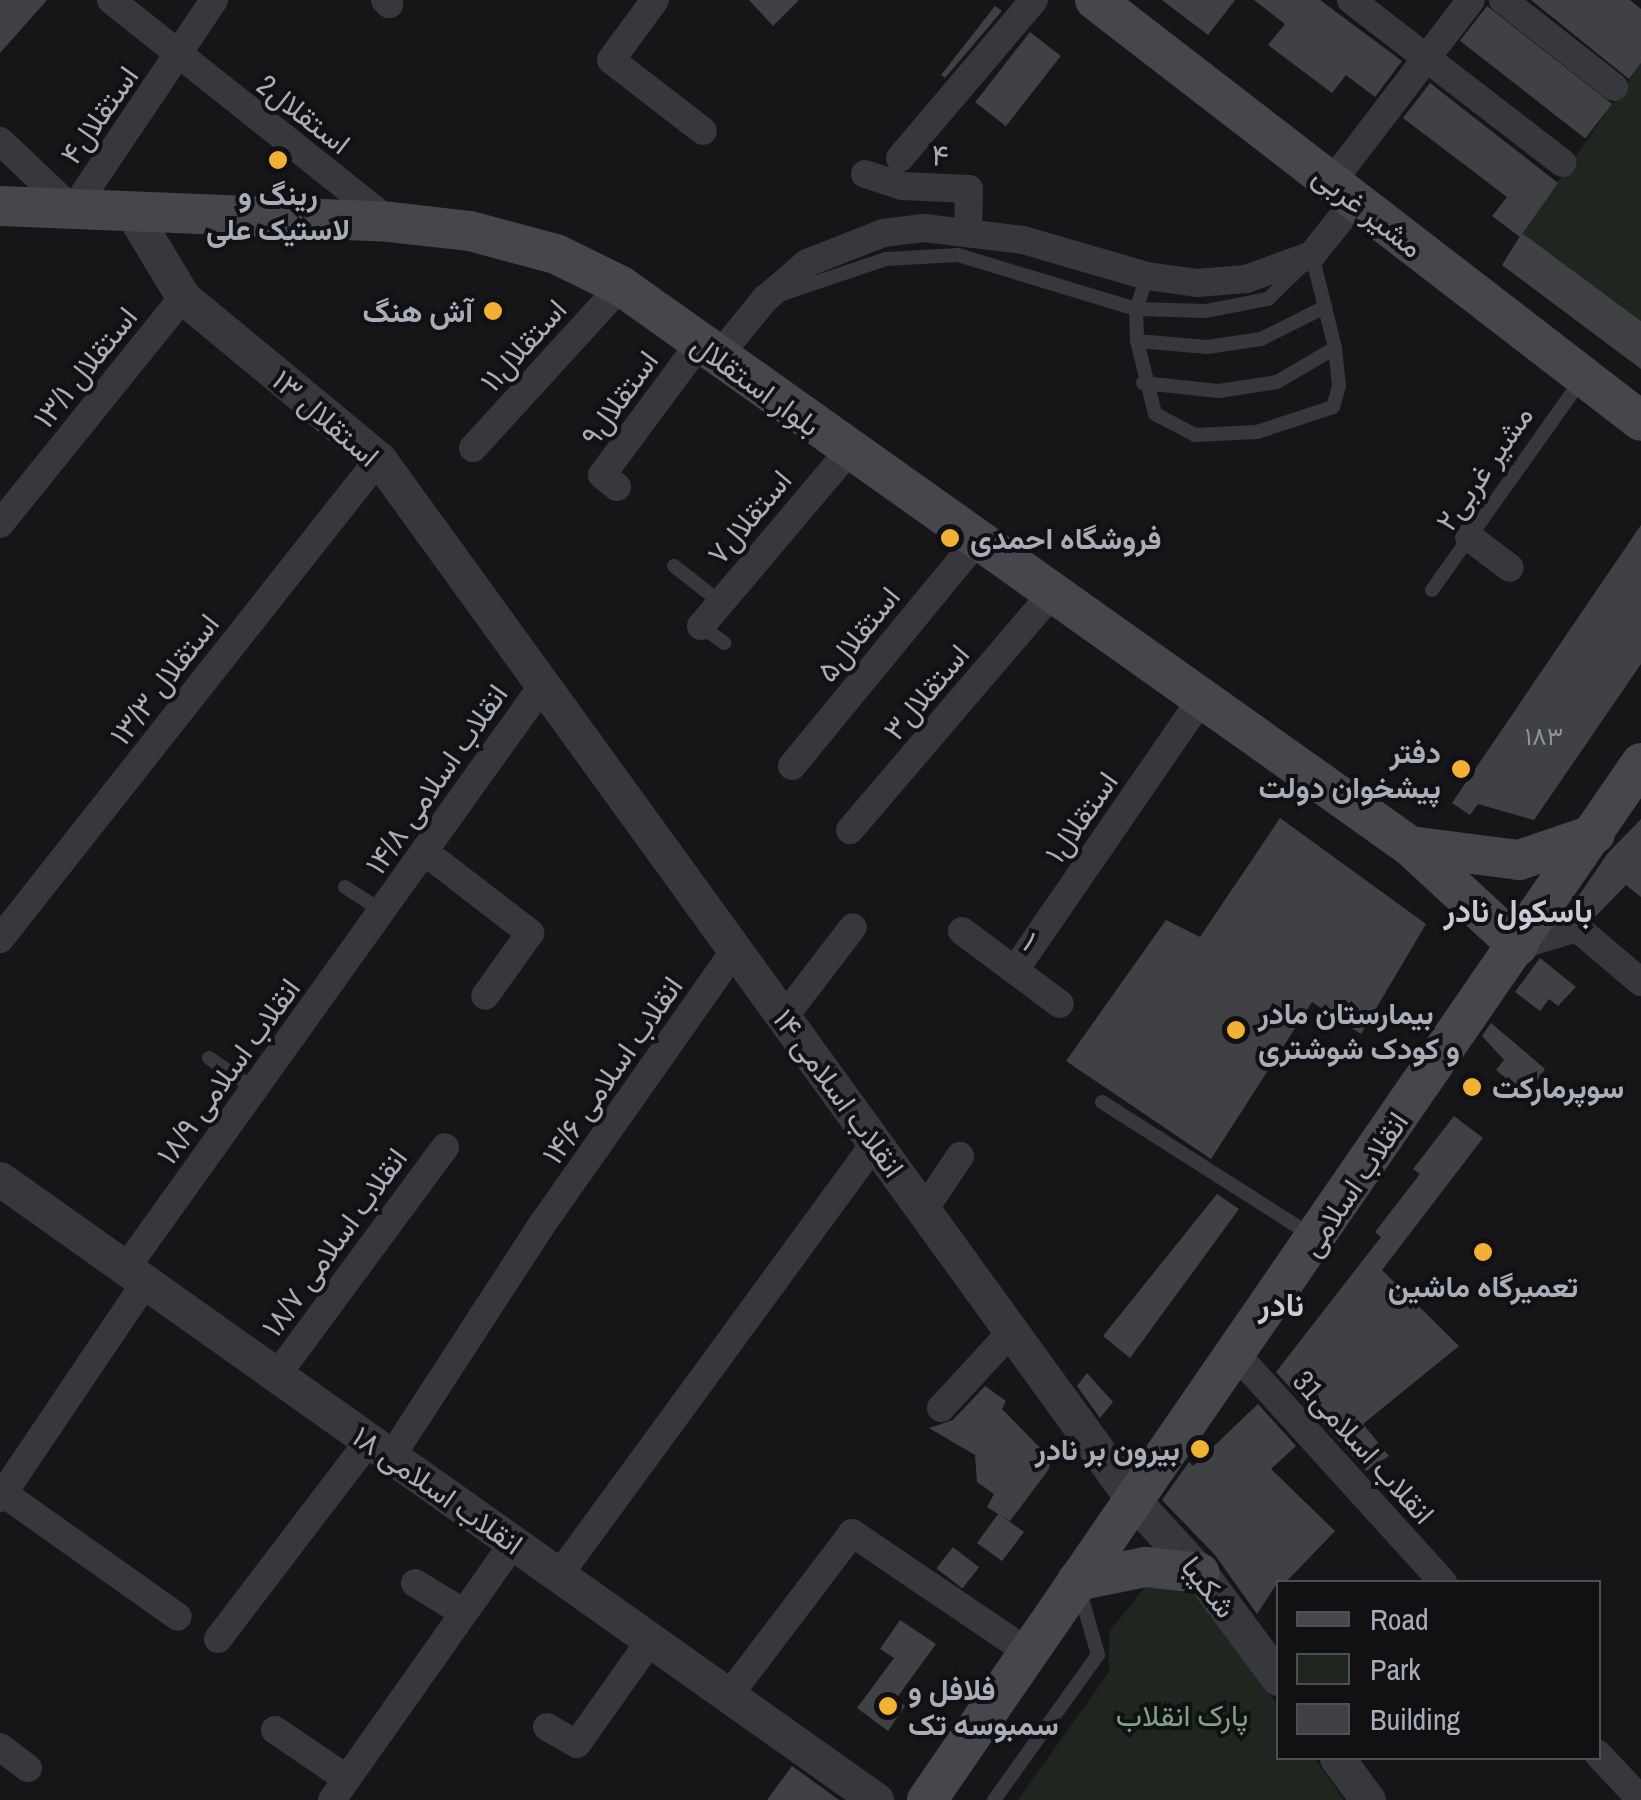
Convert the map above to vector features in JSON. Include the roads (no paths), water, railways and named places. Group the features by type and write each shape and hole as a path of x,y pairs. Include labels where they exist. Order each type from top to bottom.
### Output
{"main road":[{"name":"مشیر غربی","path":"1095,0 1641,421"},
{"name":"بلوار استقلال","path":"0,206 390,222 470,231 556,254 622,286 848,452 1410,846 1518,946"},
{"name":"انقلاب اسلامی","path":"927,1800 1317,1239 1641,762"},
{"path":"1410,846 1519,860 1595,834"},
{"path":"1076,1582 1146,1567 1200,1572"}],"street":[{"name":"2استقلال","path":"111,0 390,222"},
{"name":"استقلال۴","path":"73,210 214,0"},
{"path":"655,0 611,60 703,131"},
{"path":"900,158 1034,0"},
{"path":"1351,0 1563,163"},
{"path":"708,351 765,299 843,243 924,228 1023,240 1147,276 1197,283 1246,279 1312,255 1343,192 1427,58 1471,0"},
{"path":"1503,0 1614,86"},
{"path":"0,141 73,210"},
{"name":"۴","path":"865,174 902,186 969,189 968,234"},
{"name":"۱۳ استقلال","path":"132,212 183,297 378,459 542,685"},
{"name":"استقلال۱۱","path":"473,448 622,286"},
{"name":"۱۳/۱ استقلال","path":"0,524 183,297"},
{"name":"استقلال۹","path":"617,488 602,475 708,351"},
{"name":"استقلال۷","path":"701,626 848,452"},
{"name":"۱۳/۳ استقلال","path":"0,939 378,459"},
{"path":"1469,537 1510,568"},
{"name":"استقلال۵","path":"792,766 975,542"},
{"name":"استقلال۳","path":"850,830 1051,595"},
{"name":"۱۴/۸ انقلاب اسلامی","path":"382,911 542,685"},
{"name":"۱۴ انقلاب اسلامی","path":"542,685 1134,1501"},
{"name":"استقلال۱","path":"1015,970 1200,700"},
{"path":"425,852 530,933 486,996"},
{"name":"۱۸/۹ انقلاب اسلامی","path":"2,1496 135,1275 255,1089 382,911"},
{"path":"784,1017 854,927"},
{"path":"1518,946 1577,928 1641,982"},
{"name":"۱","path":"962,931 1060,1004"},
{"name":"۱۴/۶ انقلاب اسلامی","path":"218,1639 380,1449 735,950"},
{"path":"559,1575 706,1366 875,1143"},
{"name":"۱۸/۷ انقلاب اسلامی","path":"276,1375 444,1147"},
{"path":"924,1210 960,1156"},
{"name":"۱۸ انقلاب اسلامی","path":"0,1179 876,1800"},
{"path":"941,1408 1012,1331"},
{"name":"31انقلاب اسلامی","path":"1236,1355 1441,1580"},
{"path":"2,1496 178,1616"},
{"name":"شکیبا","path":"1134,1501 1200,1572 1276,1675"},
{"path":"730,1694 852,1533 1029,1653"},
{"path":"275,1730 339,1789 513,1543"},
{"path":"415,1583 464,1613"},
{"path":"548,1727 577,1744 650,1641"},
{"path":"0,1747 28,1768"},
{"path":"1601,1757 1640,1800"},
{"path":"1338,1760 1368,1800"}],"lane":[{"path":"765,299 886,260 958,255 1136,308 1206,311 1268,299 1312,255"},
{"path":"1147,276 1136,308 1137,340 1142,383 1155,414 1174,428 1195,435 1257,432 1333,407 1339,386 1335,348 1312,255"},
{"path":"1137,340 1207,346 1261,339 1325,307"},
{"path":"1142,383 1219,392 1278,382 1335,348"},
{"name":"۲مشیر غربی","path":"1432,590 1583,378"},
{"path":"674,566 720,602"},
{"path":"701,626 724,643"},
{"path":"345,887 382,911"},
{"path":"209,1058 255,1089"},
{"path":"1102,1102 1317,1239"},
{"path":"994,1800 1098,1654 1076,1582"}],"place":[{"name":"رینگ و لاستیک علی","path":"278,160"},
{"name":"آش هنگ","path":"493,311"},
{"name":"فروشگاه احمدی","path":"950,538"},
{"name":"دفتر پیشخوان دولت","path":"1461,769"},
{"name":"بیمارستان مادر و کودک شوشتری","path":"1236,1030"},
{"name":"سوپرمارکت","path":"1472,1087"},
{"name":"تعمیرگاه ماشین","path":"1483,1252"},
{"name":"بیرون بر نادر","path":"1200,1449"},
{"name":"فلافل و سمبوسه تک","path":"888,1706"}],"district":[{"name":"باسکول نادر","path":"1518,911"},
{"name":"نادر","path":"1281,1305"}],"park label":[{"name":"پارک انقلاب","path":"1182,1715"}]}
